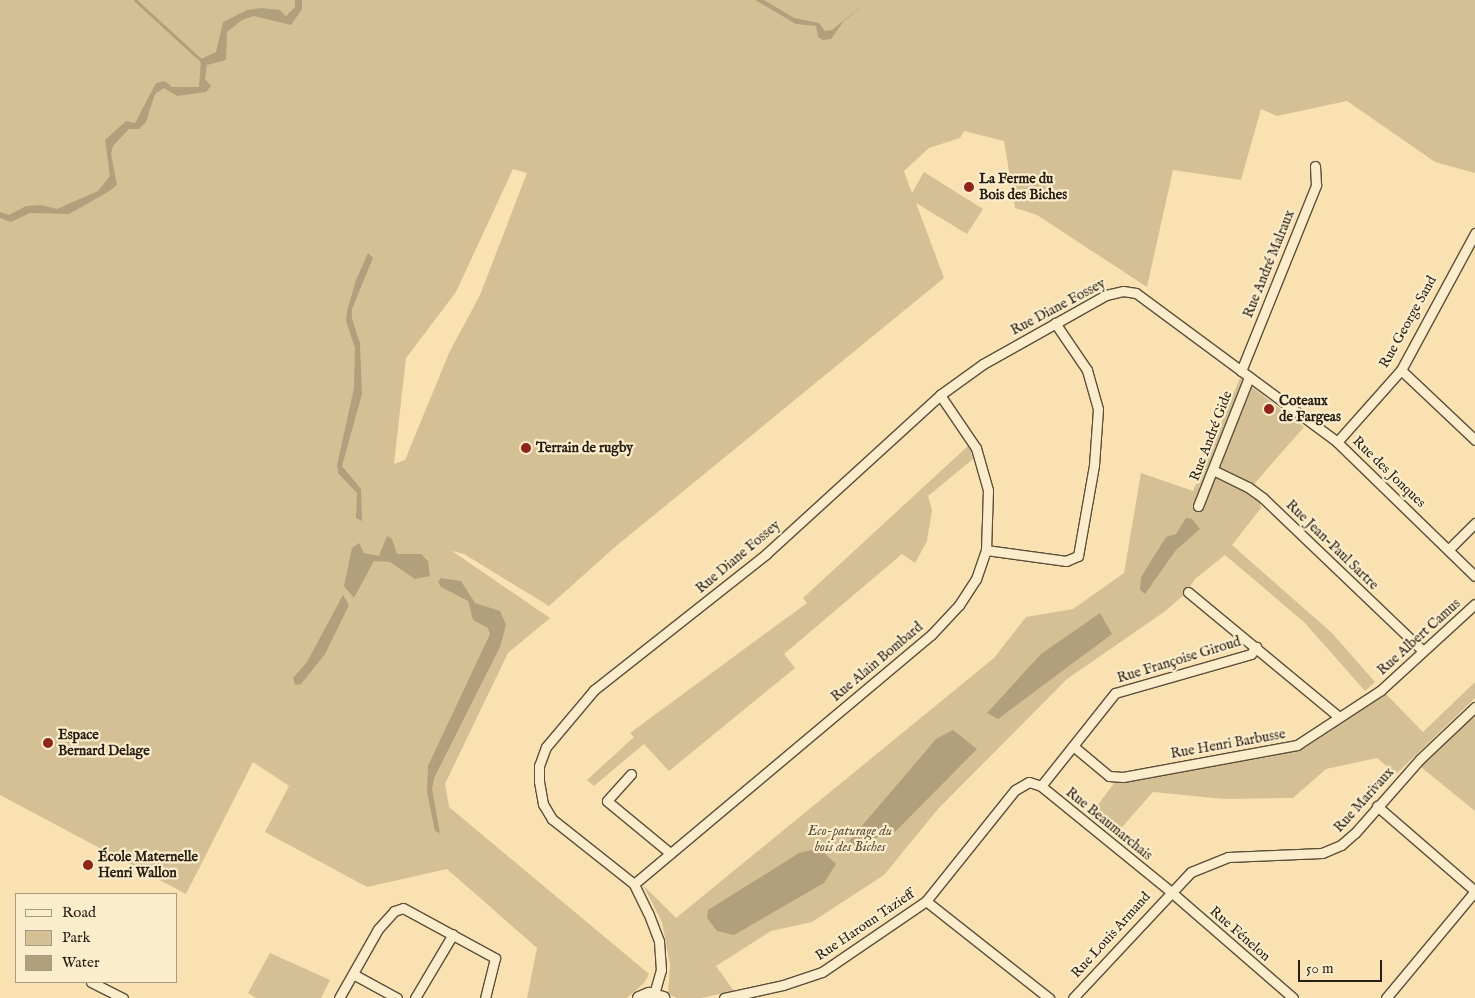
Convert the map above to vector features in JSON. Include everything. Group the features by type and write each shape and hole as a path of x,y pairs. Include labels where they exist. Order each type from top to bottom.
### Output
{"street":[{"name":"Rue André Malraux","path":"1241,371 1316,184 1316,166"},
{"name":"Rue George Sand","path":"1337,442 1401,370 1475,233"},
{"name":"Rue Diane Fossey","path":"658,996 661,970 658,941 634,884 552,819 543,804 539,781 539,766 546,747 594,690 766,554 940,395 983,364 1106,295 1123,291 1136,293 1204,344"},
{"path":"986,550 1066,561 1078,556 1094,465 1098,409 1086,370 1055,324"},
{"name":"Rue des Jonques","path":"1204,344 1337,442 1475,576"},
{"path":"1401,370 1475,440"},
{"name":"Rue André Gide","path":"1198,506 1250,377"},
{"name":"Rue Alain Bombard","path":"634,884 931,635 959,605 976,579 986,550 988,490 979,453 963,425 940,395"},
{"name":"Rue Jean-Paul Sartre","path":"1213,470 1248,487 1263,498 1423,651"},
{"path":"1449,549 1475,522"},
{"path":"1188,592 1339,717"},
{"name":"Rue Albert Camus","path":"1381,690 1475,604"},
{"name":"Rue Françoise Giroud","path":"1041,786 1115,693 1251,654 1256,647"},
{"name":"Rue Henri Barbusse","path":"1073,746 1110,776 1123,777 1298,746 1381,690"},
{"name":"Rue Marivaux","path":"1170,891 1191,872 1214,861 1228,858 1322,853 1341,846 1420,759 1475,707"},
{"path":"631,774 607,801 670,853"},
{"name":"Rue Beaumarchais","path":"1029,782 1041,786 1170,891"},
{"name":"Rue Haroun Tazieff","path":"724,998 783,985 822,972 926,901 1015,790 1029,782"},
{"path":"1377,806 1475,891 1386,998"},
{"name":"Rue Louis Armand","path":"1073,998 1170,891"},
{"name":"Rue Fénelon","path":"1170,891 1293,998"},
{"path":"926,901 1049,998"},
{"path":"339,998 378,929 394,911 402,908 494,958 485,998"},
{"path":"415,998 452,934"},
{"path":"353,974 397,998"},
{"path":"93,983 123,998"},
{"path":"639,998 658,996"}],"green space":[{"path":"0,0 1475,0 1475,173 1435,162 1347,101 1277,116 1261,109 1241,180 1173,170 1147,287 1037,215 1015,208 1004,141 964,131 960,138 929,148 904,171 912,193 924,172 983,209 967,234 916,203 944,278 615,547 549,606 464,554 452,551 550,618 508,653 445,784 449,807 649,974 644,983 627,998 527,998 537,948 447,869 367,887 265,832 289,786 253,762 186,894 0,795","holes":["513,169 527,173 480,295 449,353 405,460 394,464 406,358 456,292"]},
{"name":"Eco-paturage du bois des Biches","path":"1240,378 1304,427 1255,483 1261,508 1232,545 1332,633 1375,682 1365,691 1304,622 1225,555 1195,579 1186,593 1164,612 1067,679 938,809 884,875 812,922 771,931 716,966 734,991 701,998 677,998 668,994 670,965 662,922 643,885 676,918 994,658 1026,617 1073,609 1124,573 1141,473 1193,491"},
{"path":"969,445 973,459 928,496 932,510 927,541 915,563 902,554 784,654 795,668 669,771 644,744 594,786 587,780 634,737 630,733 807,603 803,598"},
{"path":"1475,682 1475,698 1396,774 1377,758 1326,769 1293,798 1224,799 1153,792 1115,835 1091,814 1115,782 1269,757 1305,748 1386,694 1423,732"},
{"path":"1475,715 1475,811 1421,767"},
{"path":"270,953 330,980 321,998 256,998 248,993"}],"water":[{"path":"295,0 302,0 302,9 291,25 254,16 242,20 227,32 226,60 207,65 205,79 211,86 206,92 177,96 164,88 155,94 146,122 139,129 129,129 113,146 111,154 117,185 108,192 69,214 30,213 11,222 0,218 0,212 9,215 26,206 41,205 57,209 98,191 110,176 105,140 126,121 135,123 156,83 165,81 172,87 199,87 201,59 216,52 223,22 247,10 261,8 280,10 286,16 295,7"},
{"path":"755,0 764,0 794,18 819,23 825,31 832,30 869,0 843,22 831,39 823,40 818,37 816,26 796,24"},
{"path":"368,253 373,258 352,309 352,319 360,343 362,394 342,466 361,489 362,521 356,518 357,493 338,473 337,465 354,388 355,348 346,321 347,311 356,280"},
{"path":"1186,518 1192,519 1200,529 1176,550 1145,594 1140,590 1141,577 1166,537 1176,534"},
{"path":"387,536 392,539 397,554 421,554 428,561 430,576 415,579 390,562 374,561 354,598 344,586 352,548 359,543 364,553 379,556"},
{"path":"441,578 461,581 475,603 500,611 506,625 500,647 434,778 432,789 440,833 435,831 427,792 428,766 490,634 488,628 473,620 468,601 441,587 438,582"},
{"path":"343,595 349,605 325,654 301,684 295,685 293,678 307,662"},
{"path":"1100,613 1112,634 998,719 987,713 1041,654"},
{"path":"953,730 977,749 896,831 854,845 849,841 936,739"},
{"path":"819,848 836,864 824,883 734,935 717,931 707,918 708,910 799,853"}],"waterway":[{"path":"135,0 203,62"}],"place":[{"name":"La Ferme du Bois des Biches","path":"969,187"},
{"name":"Coteaux de Fargeas","path":"1269,409"},
{"name":"Terrain de rugby","path":"526,448"},
{"name":"Espace Bernard Delage","path":"48,743"},
{"name":"École Maternelle Henri Wallon","path":"88,865"}]}
